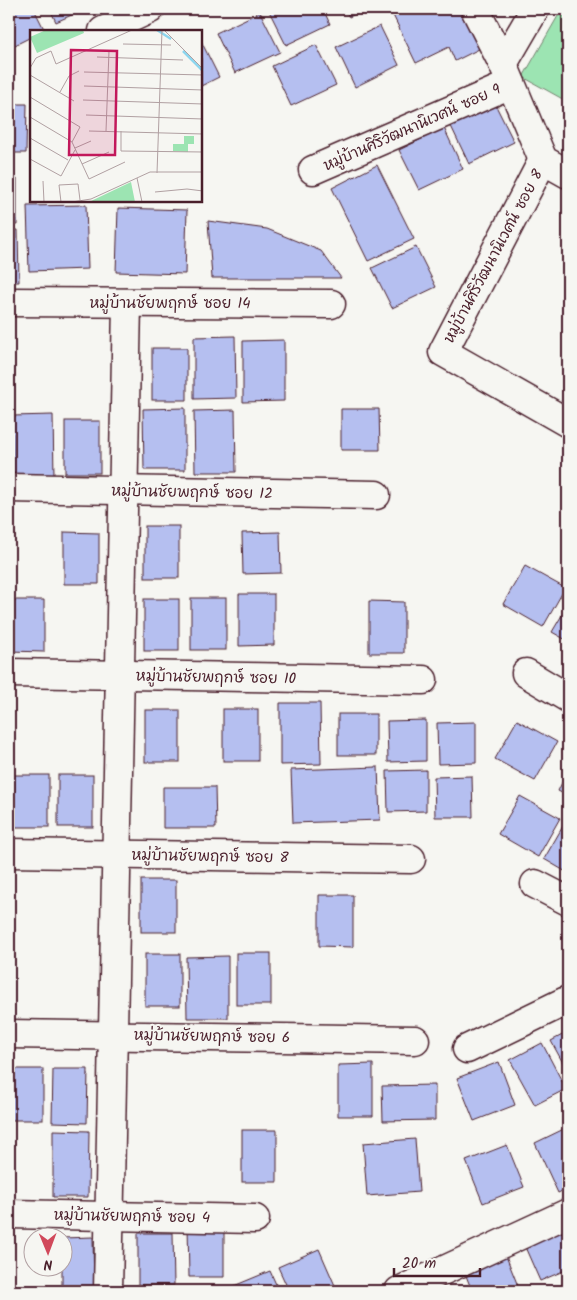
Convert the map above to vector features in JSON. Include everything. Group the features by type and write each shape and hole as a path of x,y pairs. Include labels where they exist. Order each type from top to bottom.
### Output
{"street":[{"path":"105,30 150,9"},
{"path":"475,9 507,74 543,160 568,174"},
{"path":"507,74 536,9"},
{"name":"หมู่บ้านศิริวัฒนานิเวศน์ ซอย 9","path":"313,170 507,74"},
{"name":"หมู่บ้านศิริวัฒนานิเวศน์ ซอย 8","path":"543,160 443,352 568,423"},
{"name":"หมู่บ้านชัยพฤกษ์ ซอย 14","path":"9,302 331,304"},
{"path":"108,1291 127,303"},
{"name":"หมู่บ้านชัยพฤกษ์ ซอย 12","path":"9,488 376,494"},
{"path":"526,673 568,698"},
{"name":"หมู่บ้านชัยพฤกษ์ ซอย 10","path":"9,674 423,680"},
{"name":"หมู่บ้านชัยพฤกษ์ ซอย 8","path":"9,853 411,859"},
{"path":"535,884 568,901"},
{"path":"467,1049 568,1000"},
{"name":"หมู่บ้านชัยพฤกษ์ ซอย 6","path":"9,1034 415,1040"},
{"path":"399,1291 568,1213"},
{"name":"หมู่บ้านชัยพฤกษ์ ซอย 4","path":"9,1214 255,1219"}],"green space":[{"path":"562,9 568,9 568,102 523,77"}],"building":[{"path":"9,9 34,9 44,30 30,30 30,38 9,48"},
{"path":"50,9 85,9 56,22"},
{"path":"268,9 323,9 330,24 286,45"},
{"path":"345,9 367,9 349,17"},
{"path":"395,9 461,9 481,48 455,61 449,47 416,63 391,11"},
{"path":"260,12 280,52 235,73 216,33"},
{"path":"380,26 399,65 355,87 336,47"},
{"path":"202,43 219,77 202,86"},
{"path":"316,45 336,85 291,106 272,66"},
{"path":"494,102 514,142 469,164 450,124"},
{"path":"9,104 27,104 26,153 9,153"},
{"path":"444,128 463,169 419,190 399,150"},
{"path":"377,165 414,239 368,261 332,188"},
{"path":"9,179 17,179 17,225 9,224"},
{"path":"86,205 88,269 29,271 27,206"},
{"path":"118,208 187,210 185,274 116,272"},
{"path":"208,221 267,229 321,251 341,278 212,278"},
{"path":"9,230 18,230 19,282 9,282"},
{"path":"416,247 436,287 392,308 372,268"},
{"path":"235,336 236,398 194,399 194,337"},
{"path":"284,340 284,401 243,402 243,341"},
{"path":"152,348 187,348 187,400 152,400"},
{"path":"185,408 185,470 144,470 143,409"},
{"path":"341,409 379,409 380,450 341,450"},
{"path":"235,410 236,472 195,472 194,411"},
{"path":"53,415 54,477 13,477 12,416"},
{"path":"65,421 100,421 100,473 65,473"},
{"path":"145,526 179,526 179,578 145,578"},
{"path":"64,532 99,533 99,584 64,584"},
{"path":"280,532 281,573 243,574 242,533"},
{"path":"525,566 565,588 543,627 503,604"},
{"path":"239,594 274,594 274,645 239,646"},
{"path":"191,598 226,598 226,650 191,650"},
{"path":"144,599 179,599 179,651 144,651"},
{"path":"10,600 44,600 44,652 10,651"},
{"path":"369,601 404,602 404,653 369,653"},
{"path":"568,605 568,641 552,632"},
{"path":"280,703 320,703 321,764 280,765"},
{"path":"223,709 258,709 258,761 223,761"},
{"path":"145,710 180,710 180,762 145,762"},
{"path":"338,714 376,714 376,755 338,755"},
{"path":"426,720 426,761 388,762 387,721"},
{"path":"517,720 557,742 535,781 495,759"},
{"path":"476,722 476,763 438,764 437,723"},
{"path":"378,767 380,820 293,823 291,770"},
{"path":"426,770 426,811 388,812 387,771"},
{"path":"568,770 568,796 558,791"},
{"path":"14,775 49,775 49,827 14,827"},
{"path":"58,775 93,775 93,827 58,827"},
{"path":"472,776 473,817 435,817 434,777"},
{"path":"163,787 215,787 216,828 163,828"},
{"path":"520,796 560,818 538,857 498,834"},
{"path":"566,821 568,822 568,873 544,859"},
{"path":"141,880 176,880 176,932 141,932"},
{"path":"319,895 353,895 353,947 319,946"},
{"path":"236,953 271,953 271,1005 236,1005"},
{"path":"145,954 180,954 180,1006 145,1006"},
{"path":"228,956 228,1018 187,1018 186,957"},
{"path":"568,1032 568,1072 551,1041"},
{"path":"542,1043 566,1089 535,1105 510,1060"},
{"path":"499,1062 515,1105 474,1121 457,1078"},
{"path":"373,1064 373,1116 338,1116 338,1065"},
{"path":"9,1069 43,1069 43,1120 9,1120"},
{"path":"53,1069 88,1069 87,1123 52,1122"},
{"path":"435,1085 435,1120 383,1121 382,1086"},
{"path":"568,1127 568,1188 558,1193 535,1143"},
{"path":"53,1130 89,1131 88,1197 53,1197"},
{"path":"242,1130 277,1130 277,1182 242,1182"},
{"path":"415,1139 419,1192 367,1196 363,1143"},
{"path":"507,1145 524,1187 483,1203 466,1161"},
{"path":"188,1225 224,1225 224,1277 189,1277"},
{"path":"564,1231 568,1241 568,1269 540,1281 525,1247"},
{"path":"138,1233 173,1233 174,1285 138,1285"},
{"path":"93,1237 94,1291 62,1291 62,1278 72,1278 72,1238"},
{"path":"319,1249 337,1290 289,1291 278,1267"},
{"path":"506,1256 520,1291 472,1291 465,1273"},
{"path":"270,1271 279,1291 230,1291 229,1288"}]}
